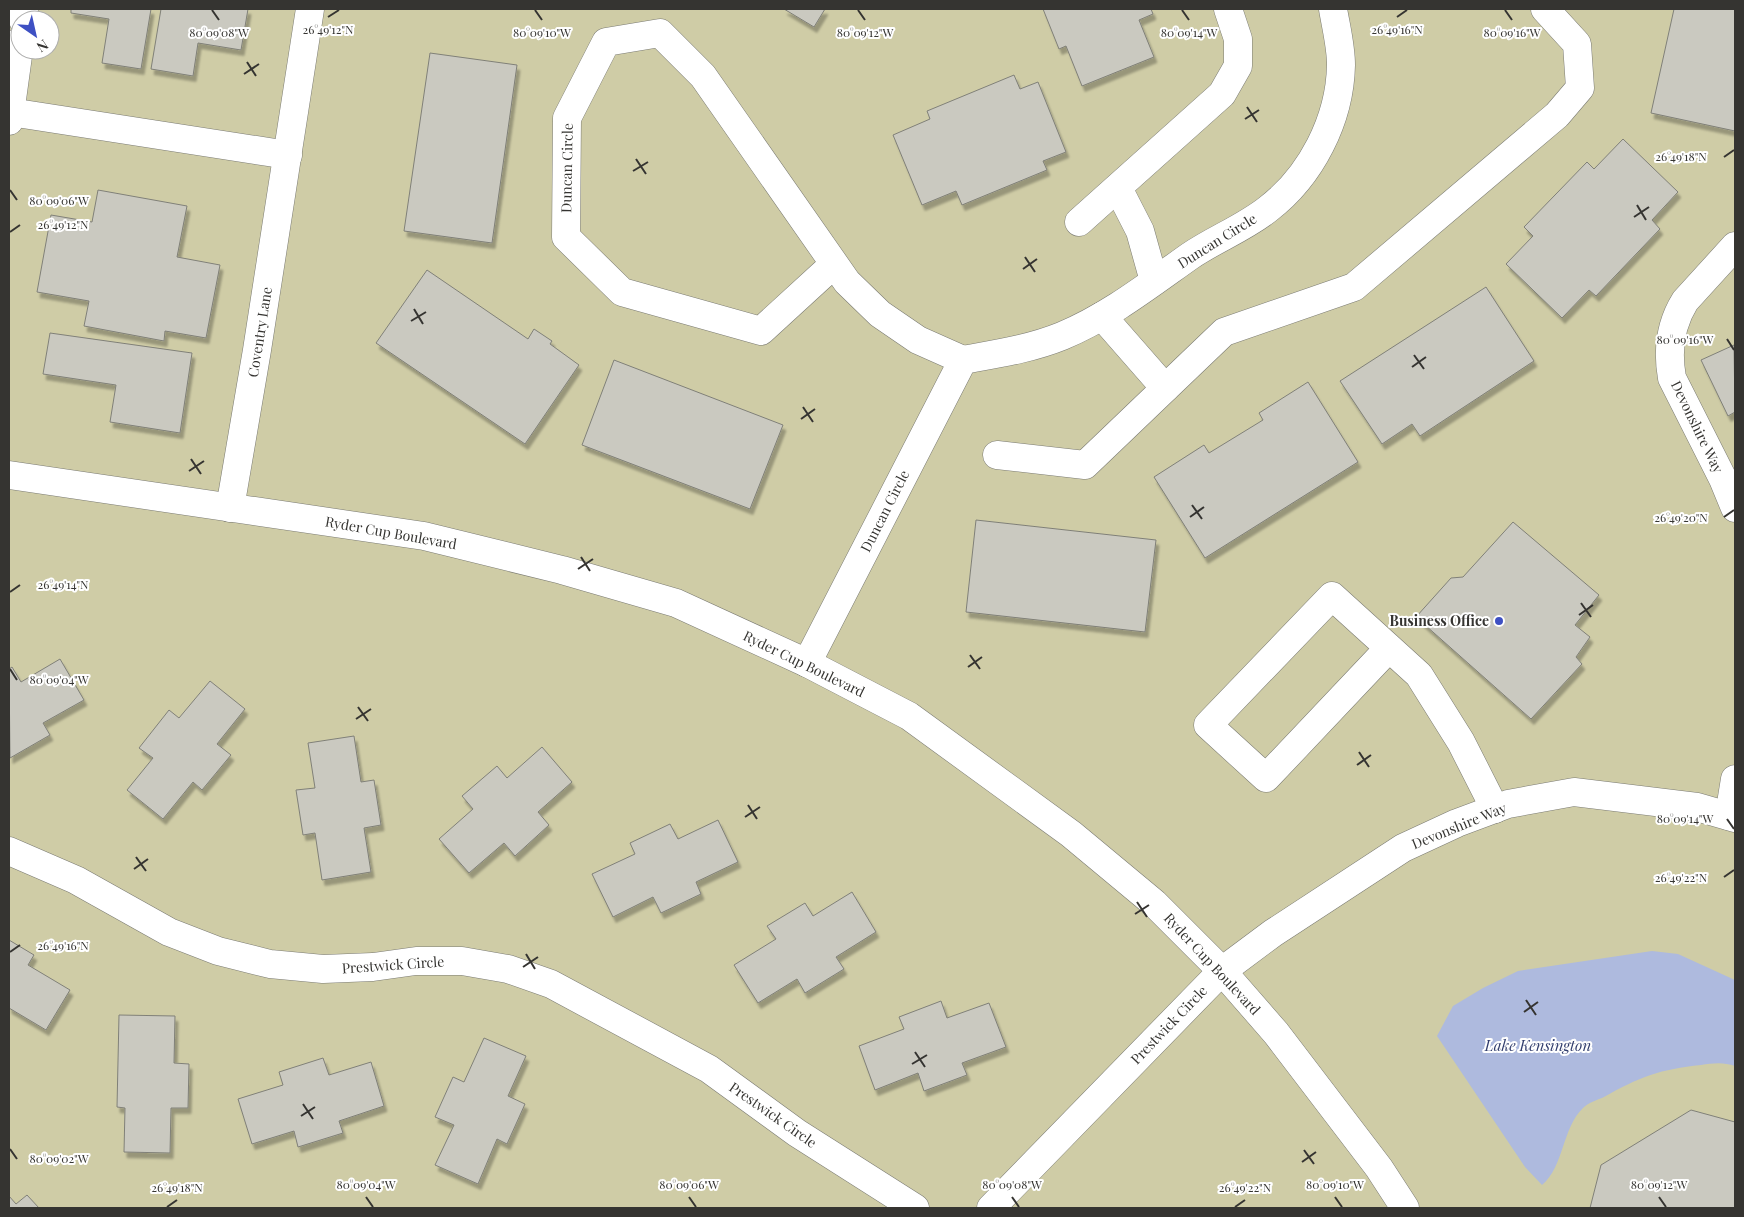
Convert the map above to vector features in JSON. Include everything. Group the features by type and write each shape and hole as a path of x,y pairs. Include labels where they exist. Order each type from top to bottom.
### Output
{"street":[{"name":"Coventry Lane","path":"230,508 310,9"},
{"path":"1080,222 1222,94 1238,66 1238,39 1228,9"},
{"name":"Duncan Circle","path":"833,265 761,331 622,292 566,237 567,118 606,42 660,33 703,76 833,265 848,282 880,314 918,340 962,360 1013,352 1062,336 1102,316 1206,245 1268,210 1286,194 1314,156 1333,112 1341,65 1333,9"},
{"path":"997,455 1085,464 1224,332 1354,286 1557,115 1580,88 1577,44 1545,9"},
{"path":"17,60 9,116 288,155"},
{"path":"1118,188 1140,231 1154,281"},
{"name":"Devonshire Way","path":"1735,246 1684,301 1670,336 1672,378 1723,479 1735,508"},
{"path":"1102,316 1164,388"},
{"name":"Duncan Circle","path":"807,663 962,360"},
{"name":"Ryder Cup Boulevard","path":"9,476 424,536 562,570 676,603 807,663 909,716 1004,783 1071,834 1154,903 1222,971 1276,1033 1379,1168 1404,1208"},
{"path":"1390,648 1266,778 1208,725 1332,596 1390,648 1419,675 1461,742 1496,809"},
{"name":"Devonshire Way","path":"1222,971 1274,933 1403,848 1457,823 1508,804 1574,792 1697,807 1732,817 1735,778"},
{"name":"Prestwick Circle","path":"9,850 76,880 169,932 218,951 270,964 323,969 373,967 416,961 462,961 508,969 552,984 709,1069 797,1134 915,1208"},
{"name":"Prestwick Circle","path":"991,1208 1222,971"}],"shaded area":[{"path":"9,9 1735,9 1735,1208 9,1208"}],"water":[{"name":"Lake Kensington","path":"1652,951 1678,954 1735,980 1735,1066 1714,1063 1662,1072 1628,1084 1587,1105 1576,1116 1555,1168 1542,1185 1525,1167 1437,1036 1453,1006 1483,988 1518,971"}],"building":[{"path":"71,9 151,9 141,69 102,63 109,19 71,13"},
{"path":"161,9 248,9 241,50 198,43 193,76 151,69"},
{"path":"784,9 825,9 814,27"},
{"path":"1043,9 1151,9 1153,14 1139,20 1154,57 1082,86 1066,46 1059,49"},
{"path":"1674,9 1735,9 1735,131 1651,113"},
{"path":"430,53 517,65 492,243 404,231"},
{"path":"1014,75 1020,89 1038,82 1066,152 1043,161 1047,170 962,205 956,191 922,205 893,135 930,119 927,111"},
{"path":"1623,139 1678,192 1652,220 1660,229 1596,296 1589,290 1562,318 1506,264 1533,236 1524,227 1587,162 1594,169"},
{"path":"98,190 187,206 177,257 220,265 206,338 165,331 164,341 84,326 89,301 37,292 51,215 92,222"},
{"path":"427,270 528,339 534,329 552,341 550,344 579,365 525,444 376,343"},
{"path":"1486,287 1534,361 1420,436 1412,424 1382,444 1340,381"},
{"path":"50,333 192,353 180,433 110,422 116,385 43,374"},
{"path":"1734,345 1735,412 1728,416 1701,360"},
{"path":"614,360 783,425 750,509 582,445"},
{"path":"1308,382 1358,462 1205,558 1154,477 1204,445 1209,453 1263,420 1259,413"},
{"path":"976,520 1156,540 1145,632 966,612"},
{"name":"Business Office","path":"1513,522 1599,595 1575,625 1590,637 1576,657 1582,664 1531,719 1416,617 1451,578 1463,577"},
{"path":"60,659 84,700 43,723 50,735 10,758 9,669 12,667 21,682"},
{"path":"210,681 245,709 217,744 231,755 202,790 193,782 163,819 127,790 153,758 139,748 169,710 179,718"},
{"path":"354,736 361,782 374,780 381,825 364,828 371,872 322,880 315,833 303,835 296,790 315,788 308,743"},
{"path":"542,747 572,782 538,812 549,825 515,856 504,843 469,873 439,839 473,809 462,796 497,766 507,778"},
{"path":"718,820 738,862 696,882 701,894 661,913 653,897 613,917 592,874 635,854 630,843 670,824 678,839"},
{"path":"852,892 876,932 836,957 844,969 805,993 797,979 758,1003 734,965 776,939 767,926 805,903 813,916"},
{"path":"9,940 34,955 28,965 70,990 46,1030 9,1008"},
{"path":"941,1001 947,1018 989,1003 1006,1047 962,1063 967,1075 924,1091 918,1073 875,1090 859,1046 904,1029 899,1017"},
{"path":"119,1015 175,1016 174,1063 189,1064 188,1108 171,1108 170,1153 124,1152 125,1108 117,1107"},
{"path":"484,1038 526,1056 508,1096 525,1104 507,1144 497,1139 478,1184 435,1165 454,1125 435,1117 453,1077 464,1082"},
{"path":"323,1058 329,1075 371,1062 384,1106 339,1121 343,1133 298,1147 294,1131 252,1144 238,1099 283,1085 279,1072"},
{"path":"1691,1110 1735,1122 1735,1208 1590,1208 1601,1165"},
{"path":"27,1195 39,1208 9,1208 9,1196 16,1204"}],"place":[{"name":"Business Office","path":"1499,621"}]}
